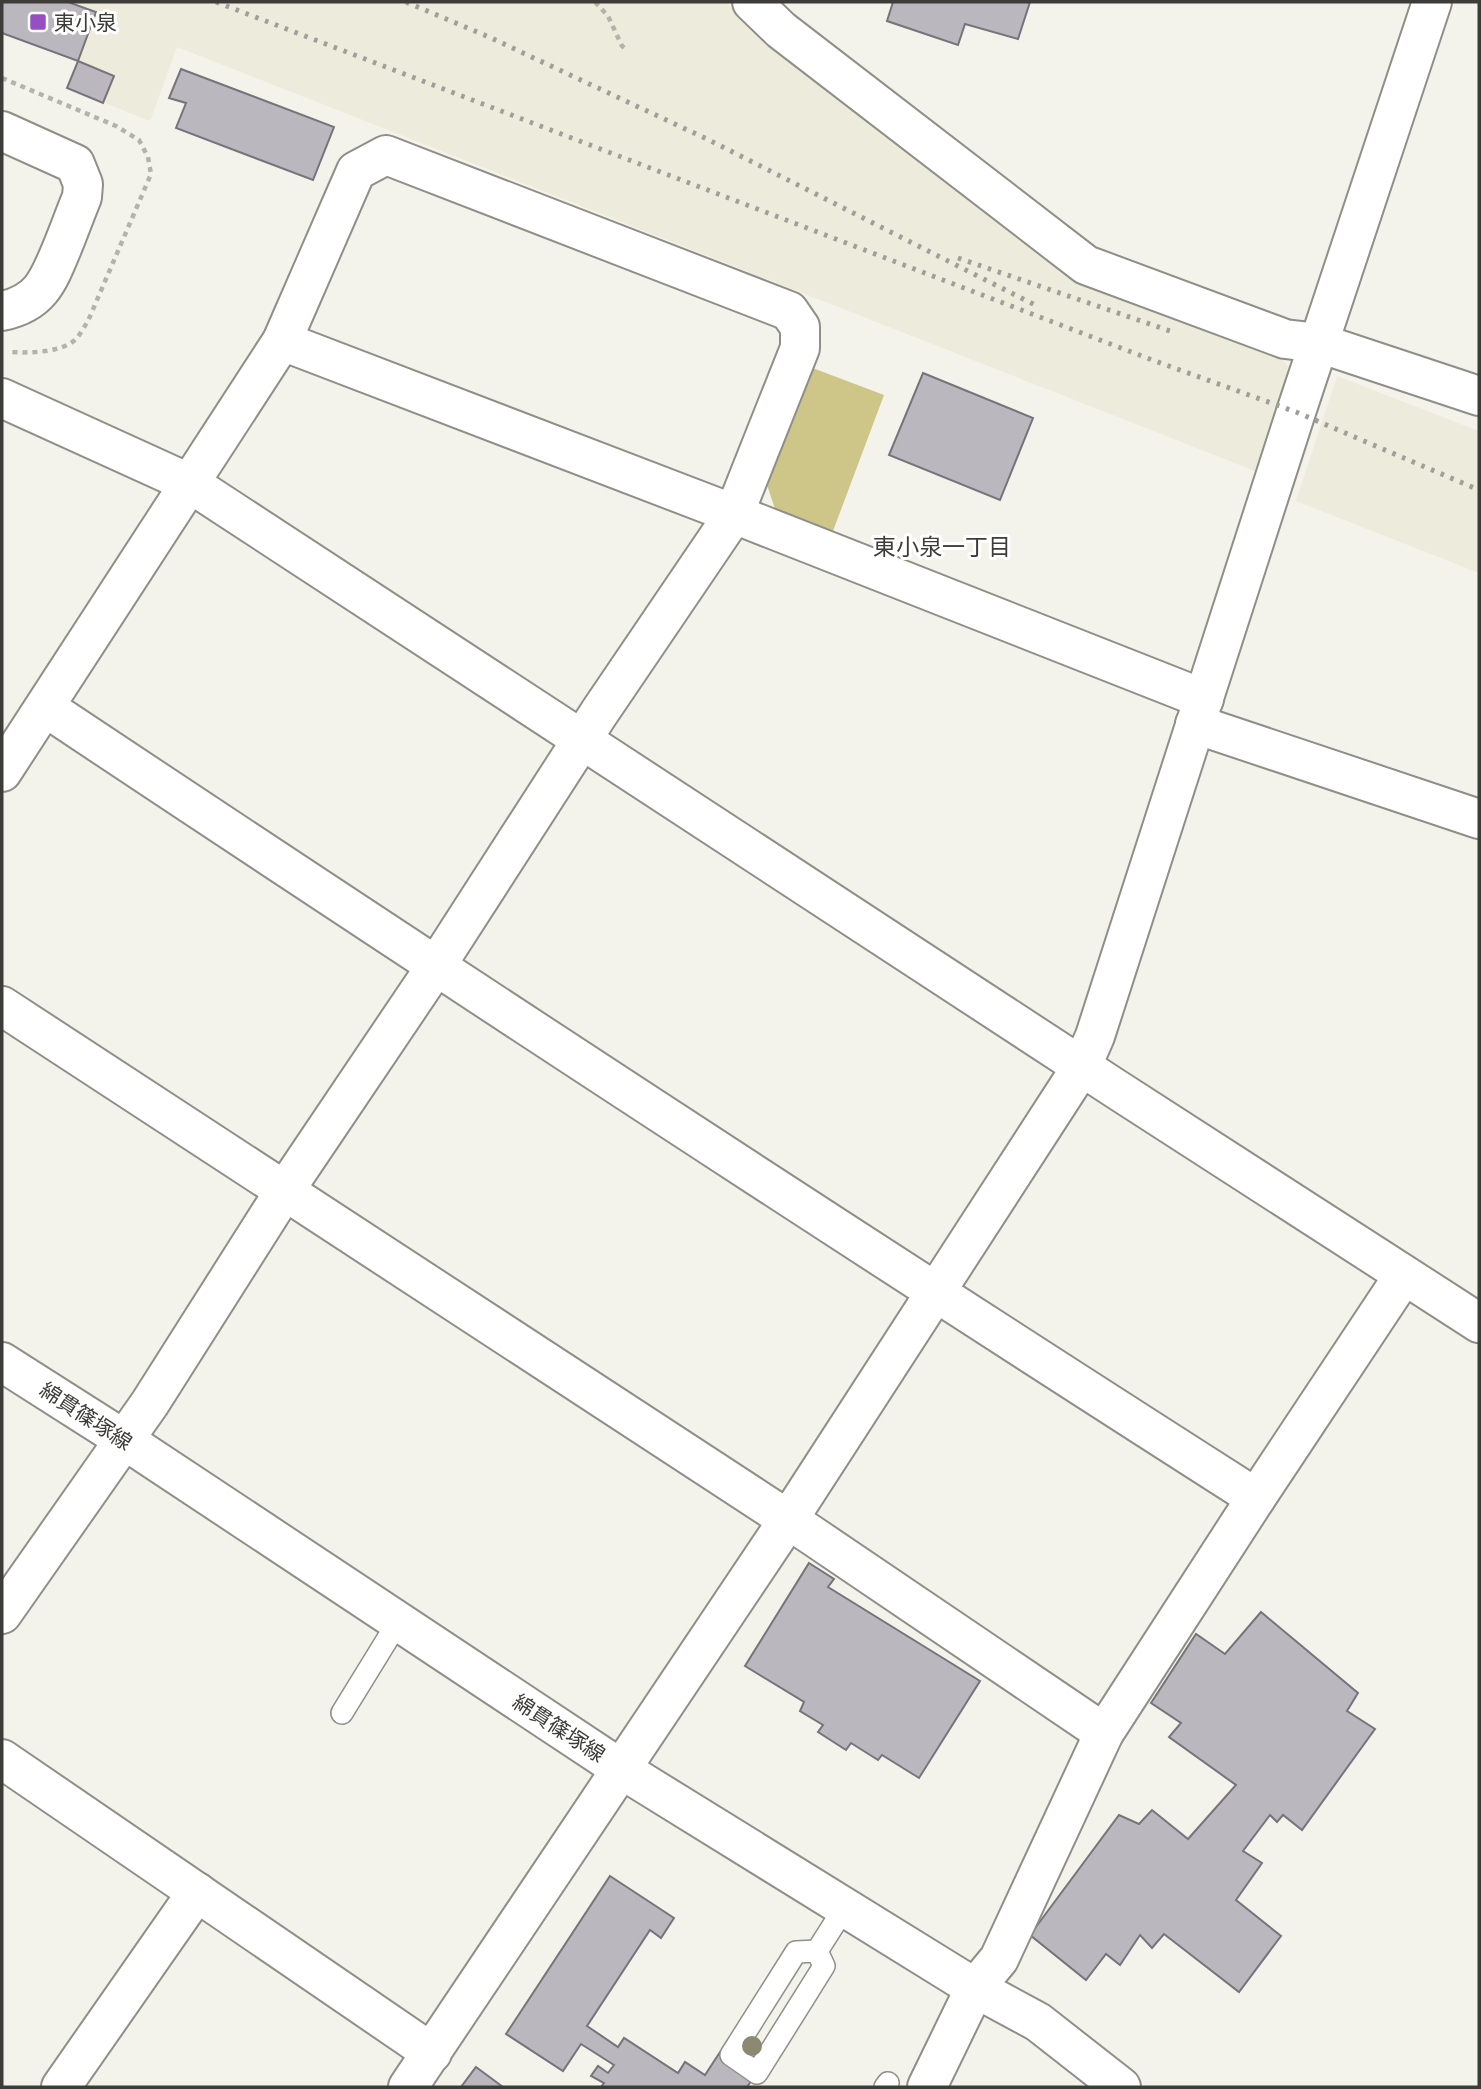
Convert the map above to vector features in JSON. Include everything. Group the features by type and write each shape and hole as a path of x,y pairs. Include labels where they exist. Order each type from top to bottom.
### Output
{"street":[{"path":"753,2 781,30 1086,264 1285,340 1319,343 1479,396"},
{"path":"408,2087 788,1520 1082,1066 1095,1036 1432,2"},
{"path":"2,131 75,164 83,184 82,197 48,281 31,300 18,308 2,311"},
{"path":"2,772 282,341 356,171 386,155 789,311 800,327 800,348 734,514 285,1190 150,1403 2,1614"},
{"path":"282,341 734,514 1199,711 1479,819"},
{"path":"2,398 191,484 1479,1323"},
{"path":"45,706 935,1293 1256,1498"},
{"path":"2,1006 788,1520 1104,1733"},
{"path":"927,2087 975,1987 999,1958 1104,1733 1404,1275"},
{"name":"綿貫篠塚線","path":"2,1362 123,1439 621,1769 975,1987 1038,2022 1121,2087"},
{"path":"2,1759 432,2053"},
{"path":"61,2087 197,1892"}],"lane":[{"path":"342,1713 398,1622"},
{"path":"817,1951 845,1907"},
{"path":"817,1951 824,1966 757,2073 731,2055 796,1952 817,1951"}],"path":[{"path":"595,2 608,16 622,46 628,51"}],"shaded area":[{"path":"2,2 726,2 1081,274 1274,347 1288,366 1286,380 1255,471 177,47 150,121 67,88 78,61 2,33"},
{"path":"810,367 884,395 833,531 775,509 766,482"},
{"path":"1337,376 1479,431 1479,573 1296,501"}],"building":[{"path":"2,2 68,2 96,12 78,61 2,33"},
{"path":"893,2 1030,2 1018,39 965,24 958,45 887,21"},
{"path":"78,61 114,76 103,103 67,88"},
{"path":"181,69 334,127 313,180 176,128 186,103 169,98"},
{"path":"923,373 1033,418 1000,500 889,455"},
{"path":"809,1563 834,1579 828,1587 980,1681 919,1778 882,1755 878,1760 851,1743 846,1750 818,1732 823,1725 800,1711 804,1702 745,1666"},
{"path":"1261,1612 1358,1693 1347,1711 1375,1729 1302,1830 1283,1815 1277,1822 1270,1815 1243,1851 1262,1863 1236,1900 1281,1936 1239,1992 1164,1934 1152,1948 1140,1935 1120,1965 1106,1954 1086,1980 1030,1935 1119,1815 1139,1824 1152,1810 1188,1839 1236,1785 1169,1737 1181,1723 1151,1703 1196,1634 1225,1654"},
{"path":"610,1876 674,1918 661,1938 650,1930 587,2026 618,2047 624,2038 678,2073 685,2062 705,2075 720,2052 756,2074 747,2087 601,2087 604,2083 591,2076 598,2066 608,2073 614,2065 581,2044 563,2071 506,2034"},
{"path":"476,2067 503,2087 461,2087"}],"railway":[{"path":"216,2 1155,361 1296,412 1479,490"},
{"path":"406,2 489,37 709,140 1037,306"},
{"path":"958,258 1173,332"}],"place":[{"name":"東小泉","path":"38,22"}],"district":[{"name":"東小泉一丁目","path":"942,546"}]}
